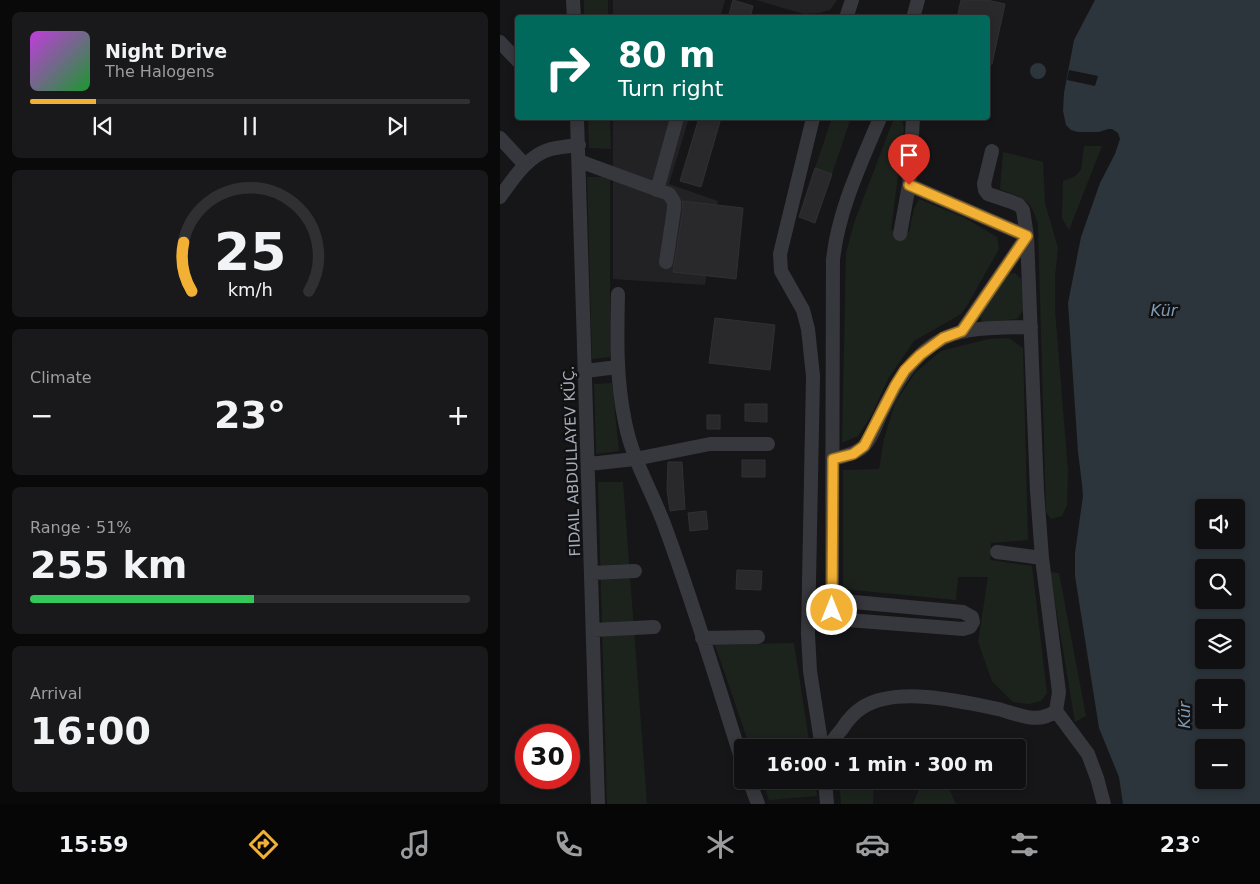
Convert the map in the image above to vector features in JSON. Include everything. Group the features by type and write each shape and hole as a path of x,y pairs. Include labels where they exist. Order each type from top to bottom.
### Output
{"street":[{"path":"573,0 574,15"},
{"path":"847,15 852,0"},
{"path":"500,42 515,58"},
{"name":"FIDAIL ABDULLAYEV KÜÇ.","path":"577,120 598,804"},
{"path":"657,190 676,120"},
{"path":"813,120 780,254 781,271 803,310 808,329 813,376 808,634 810,671 821,739"},
{"path":"832,600 964,612 972,617 973,622 970,627 963,629 848,620 840,618 832,610 832,600 833,459 833,260 835,245 854,180 879,120"},
{"path":"900,234 909,185 913,120"},
{"path":"500,138 525,165"},
{"path":"500,197 525,165 550,149 578,145"},
{"path":"992,151 984,190 988,194 1019,205 1025,214 1037,492 1042,558 1059,692 1056,712 1088,754 1104,804"},
{"path":"579,161 669,194 674,202 666,262"},
{"path":"909,185 1027,236"},
{"path":"962,331 1027,236"},
{"path":"618,294 617,367 624,421 635,459 664,525 735,739"},
{"path":"833,459 853,454 864,446 905,370 920,355 943,338 962,331 1031,327"},
{"path":"586,371 617,367"},
{"path":"589,464 635,459 692,446 710,444 768,444"},
{"path":"997,552 1042,558"},
{"path":"592,573 635,571"},
{"path":"594,630 654,627"},
{"path":"702,638 758,637"},
{"path":"835,739 848,720 863,707 886,698 908,696 937,698 973,703 1034,718 1048,717 1056,712"},
{"path":"752,789 758,804"},
{"path":"826,789 827,804"}],"shaded area":[{"path":"584,0 608,0 608,15 584,15"},
{"path":"613,0 725,0 721,15 613,15"},
{"path":"756,0 837,0 830,10 804,14"},
{"path":"588,120 610,120 611,149 589,148"},
{"path":"613,120 688,120 669,184 718,201 705,285 613,279"},
{"path":"831,120 850,120 832,174 815,168"},
{"path":"893,120 902,120 904,129 891,230 909,232 914,209 919,199 965,218 997,237 999,249 961,314 914,341 889,377 871,416 858,436 842,443 846,253 854,223"},
{"path":"1084,146 1102,146 1069,230 1062,218 1063,181 1074,177 1081,170"},
{"path":"1003,152 1043,162 1045,203 1058,248 1055,277 1055,310 1068,471 1067,505 1062,516 1051,519 1046,512 1038,225 1029,204 1021,198 1000,189"},
{"path":"587,177 610,177 610,357 592,359"},
{"path":"1015,273 1021,279 1024,309 1017,319 982,322 980,315 1009,274"},
{"path":"1009,338 1023,348 1028,540 991,543 990,560 1032,566 1047,693 1041,701 1029,704 1013,702 992,681 978,642 988,577 958,577 956,600 843,589 843,470 879,469 884,439 895,403 915,373 941,351 989,339"},
{"path":"612,383 619,451 596,454 594,384"},
{"path":"598,482 623,482 647,804 607,804"},
{"path":"1050,572 1059,573 1086,716 1075,722"},
{"path":"794,643 809,739 747,739 715,645"},
{"path":"765,789 816,789 817,796 769,800"},
{"path":"840,789 874,789 873,804 841,804"},
{"path":"919,789 949,789 956,804 913,804"}],"water":[{"name":"Kür","path":"1095,0 1260,0 1260,804 1123,804 1119,777 1099,728 1075,576 1075,553 1083,496 1078,452 1068,303 1081,237 1100,183 1115,154 1120,139 1118,133 1112,129 1099,132 1071,130 1066,125 1063,111 1064,93 1074,40"},
{"path":"1038,63 1046,71 1038,79 1030,71"}],"pier":[{"path":"1069,70 1098,76 1095,86 1067,80"}],"building":[{"path":"733,0 753,6 751,15 729,15"},
{"path":"961,0 987,0 1005,4 992,64 990,64 990,15 958,15"},
{"path":"698,120 720,120 701,187 680,181"},
{"path":"815,168 832,174 815,223 799,217"},
{"path":"682,201 743,208 736,279 673,272 683,210"},
{"path":"715,318 775,325 770,370 709,363"},
{"path":"745,404 767,404 767,422 745,421"},
{"path":"707,415 720,415 720,429 707,429"},
{"path":"742,460 765,460 765,477 742,477"},
{"path":"668,462 682,462 685,509 670,511 667,490"},
{"path":"706,511 708,529 690,531 688,513"},
{"path":"737,570 762,571 761,590 736,589"}],"route":[{"path":"832,610 833,459 853,454 864,446 905,370 920,355 943,338 962,331 1027,236 909,185"}]}
